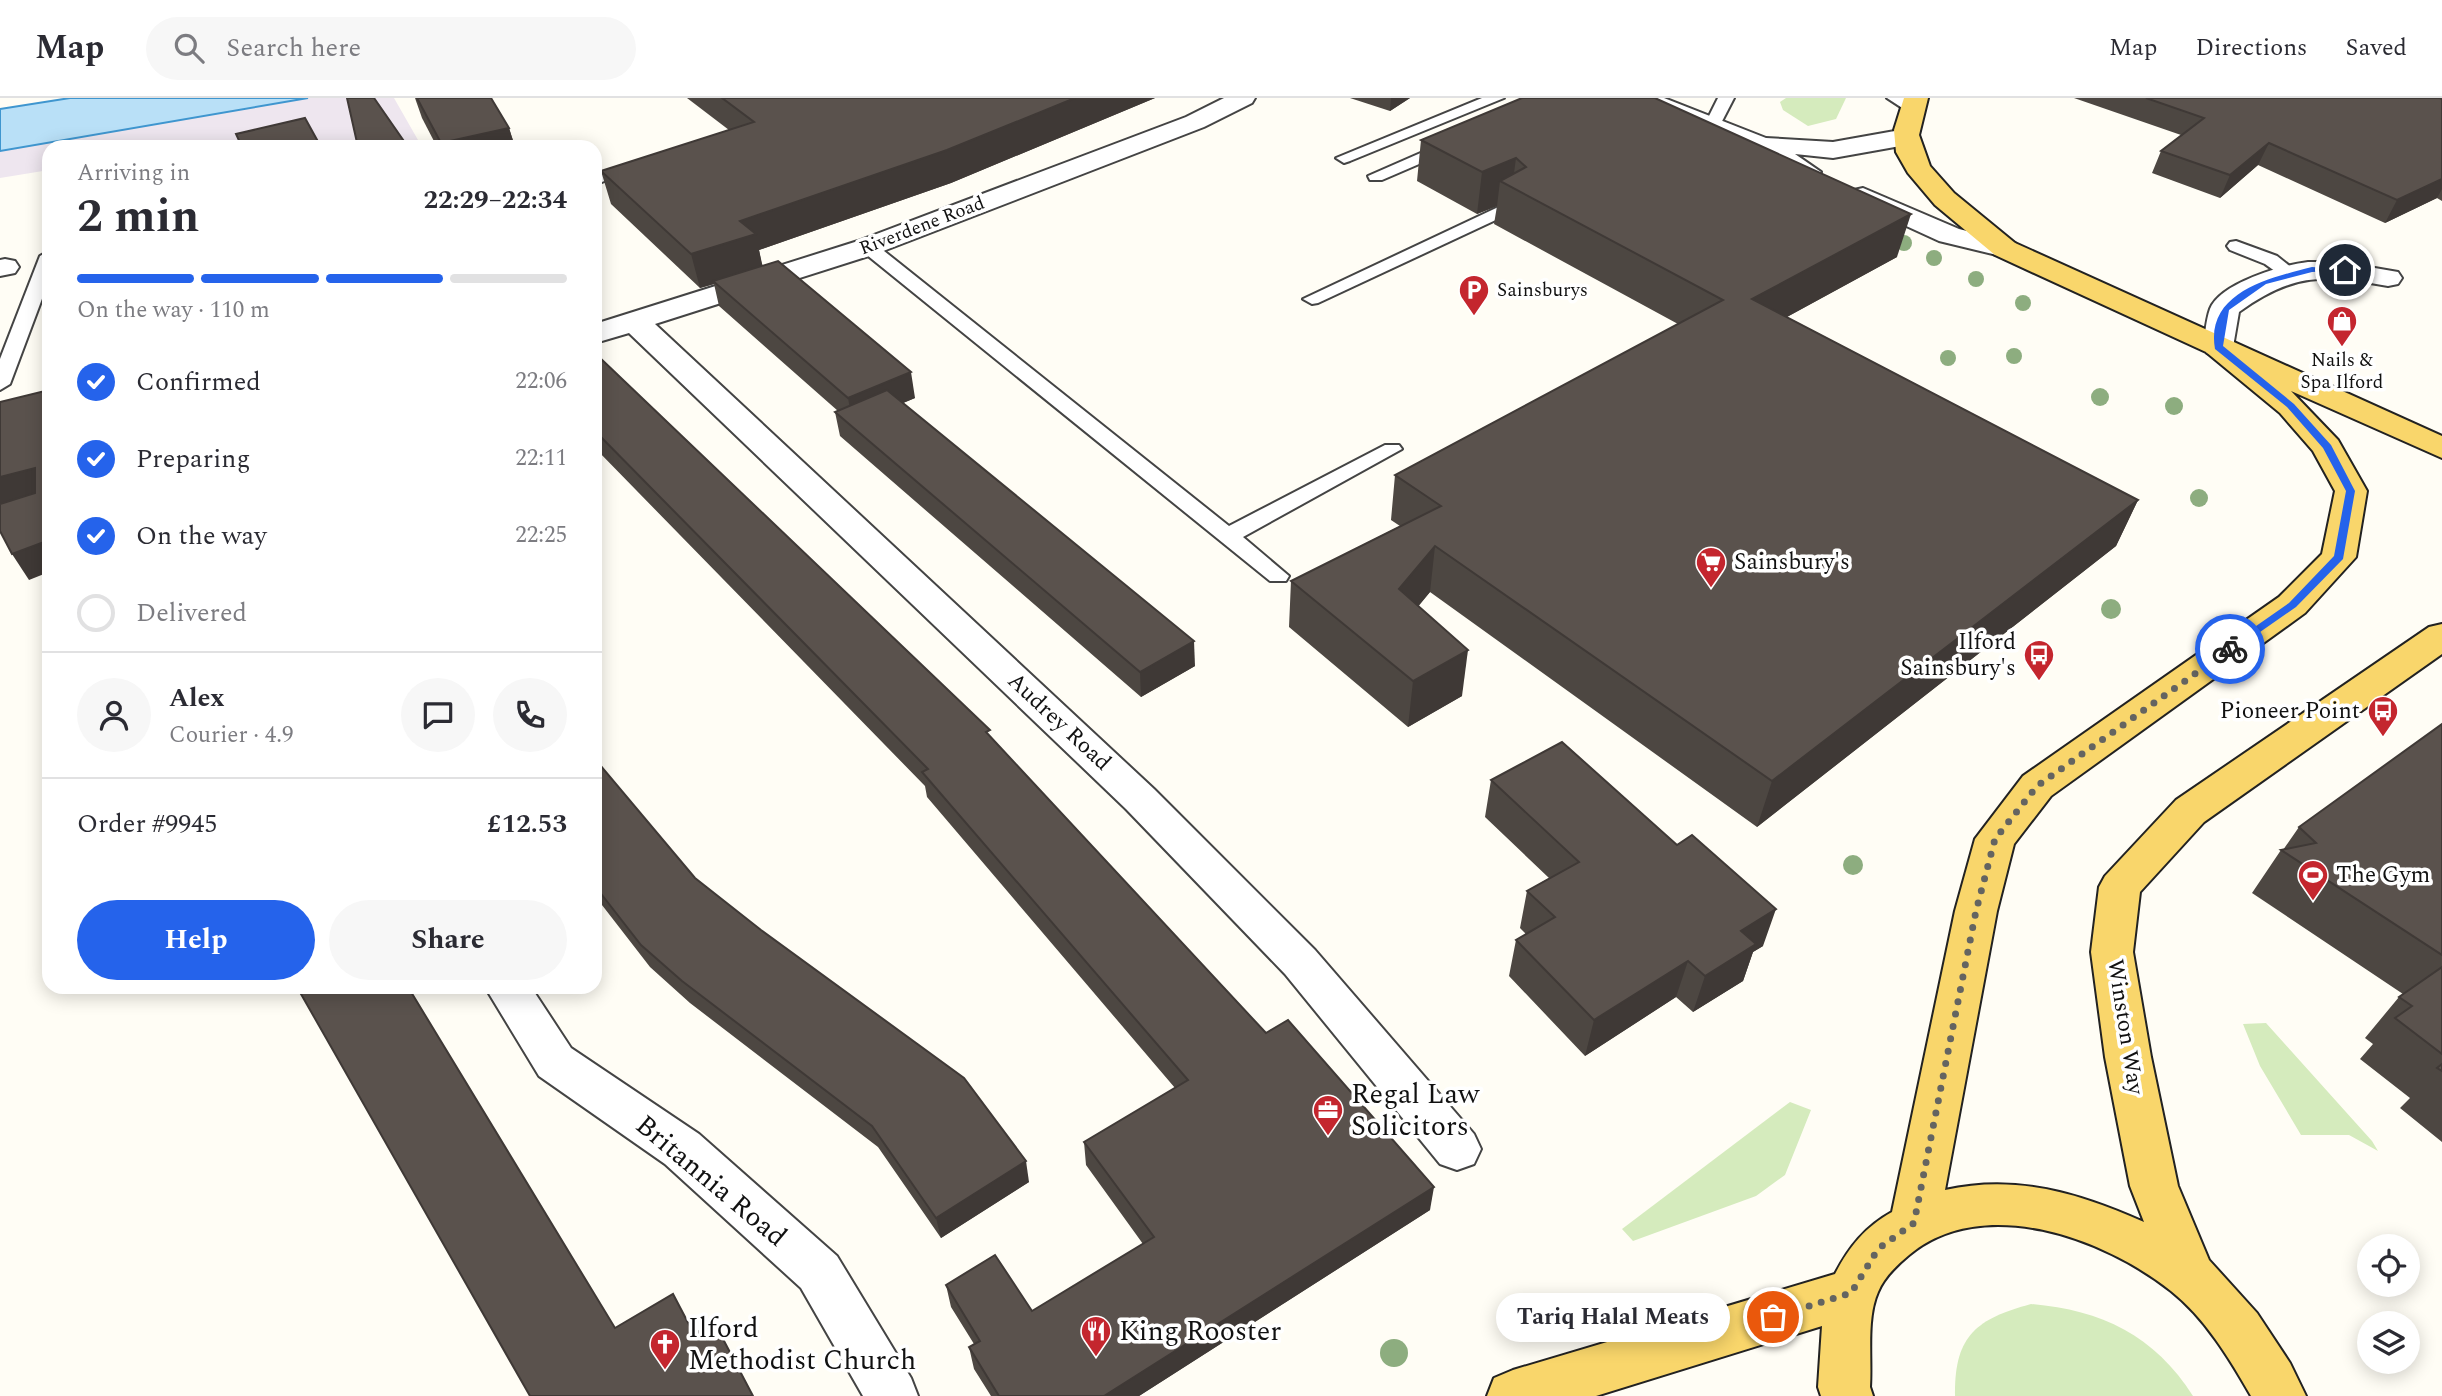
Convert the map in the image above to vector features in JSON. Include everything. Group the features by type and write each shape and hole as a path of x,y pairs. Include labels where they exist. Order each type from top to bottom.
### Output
{"main road":[{"path":"1908,102 1906,137 1911,155 1925,178 1956,211 2005,249 2442,448"},
{"path":"1914,1223 1976,911 1995,839 2037,786 2292,605 2339,557 2351,491 2328,447 2291,405 2218,347"},
{"name":"Winston Way","path":"2190,1275 2154,1186 2128,1057 2112,952 2120,887 2190,811 2442,636"},
{"path":"1847,1396 1844,1387 1851,1293 1878,1249 1914,1223 1975,1205 2018,1205 2096,1225 2145,1246 2190,1275 2264,1366 2280,1396"},
{"path":"1513,1396 1851,1293"}],"street":[{"name":"Riverdene Road","path":"607,326 868,247 1195,122 1242,98"},
{"path":"1642,98 1752,140 1792,148 1833,150 1906,137"},
{"path":"1752,140 1833,183 1949,235 2005,249"},
{"path":"2218,347 2225,308 2263,282 2312,269 2345,270 2388,278"},
{"name":"Audrey Road","path":"607,326 1140,799 1300,962 1457,1149"},
{"name":"Britannia Road","path":"512,994 555,1062 682,1149 819,1272 892,1396"}],"lane":[{"path":"1344,158 1496,98"},
{"path":"1712,126 1726,98"},
{"path":"1376,177 1462,140"},
{"path":"1312,299 1509,207"},
{"path":"2236,246 2271,260 2291,275"},
{"path":"868,247 1279,576"},
{"path":"0,384 42,275"},
{"path":"1229,535 1392,449"}],"shaded area":[{"path":"308,98 394,98 418,140 64,140"},
{"path":"42,144 42,171 0,178 0,151"}],"green space":[{"path":"1786,98 1846,98 1836,119 1808,126 1783,110 1780,102"},
{"path":"2266,1023 2378,1151 2349,1135 2301,1135 2260,1066 2243,1024"},
{"path":"1790,1102 1811,1110 1785,1175 1756,1196 1633,1241 1622,1229"},
{"path":"2031,1304 2080,1312 2124,1329 2161,1357 2193,1396 1955,1396 1959,1358 1972,1333 1996,1316"}],"water":[{"path":"70,98 308,98 64,140 42,140 42,144 0,151 0,109"}],"building":[{"path":"347,98 374,98 403,140 356,140"},
{"path":"417,98 491,98 509,128 455,140 439,140"},
{"path":"722,98 1075,98 947,150 740,221 756,234 691,254 602,172 754,122"},
{"name":"Sainsbury's","path":"1522,98 1655,98 1911,214 1752,299 2138,500 1772,781 1435,546 1399,589 1468,650 1413,681 1291,581 1441,506 1395,475 1723,300 1500,181 1526,167 1516,158 1482,172 1421,140"},
{"path":"2146,98 2440,98 2442,179 2397,200 2269,143 2230,175 2161,151 2204,118"},
{"path":"305,118 317,140 239,140 236,134"},
{"path":"778,261 911,372 848,398 713,281"},
{"path":"602,360 990,730 986,732 1266,1033 1288,1020 1434,1187 1104,1396 999,1396 969,1347 980,1341 946,1285 995,1255 1032,1311 1154,1237 1084,1142 1188,1080 922,772 928,769 602,438"},
{"path":"887,390 1194,641 1140,672 835,412"},
{"path":"42,392 42,543 12,554 0,531 0,504 35,493 35,468 0,477 0,402"},
{"path":"2442,724 2442,955 2281,850 2316,843 2299,827"},
{"path":"1562,742 1677,845 1692,835 1776,909 1741,931 1756,944 1705,976 1688,961 1594,1020 1516,940 1555,917 1527,891 1579,862 1491,780"},
{"path":"602,767 695,878 761,930 964,1078 1026,1161 936,1218 872,1126 682,981 641,945 602,895"},
{"path":"2442,967 2442,1054 2395,1018 2412,1006 2399,997"},
{"path":"301,994 412,994 615,1328 673,1294 694,1334 714,1322 753,1396 530,1396"}],"way so far":[{"path":"1773,1317 1851,1293 1878,1249 1914,1223 1976,911 1995,839 2037,786 2230,649"}],"place":[{"name":"Sainsburys","path":"1474,317"},
{"name":"Nails & Spa Ilford","path":"2342,348"},
{"name":"Sainsbury's","path":"1711,589"},
{"name":"Ilford Sainsbury's","path":"2039,682"},
{"name":"Pioneer Point","path":"2383,738"},
{"name":"The Gym","path":"2313,902"},
{"name":"Regal Law Solicitors","path":"1328,1137"},
{"name":"Tariq Halal Meats","path":"1773,1317"},
{"name":"King Rooster","path":"1096,1358"},
{"name":"Ilford Methodist Church","path":"665,1371"}],"route":[{"path":"2230,649 2292,605 2339,557 2351,491 2328,447 2291,405 2218,347 2221,317 2225,308 2263,282 2312,269 2345,270"}]}
